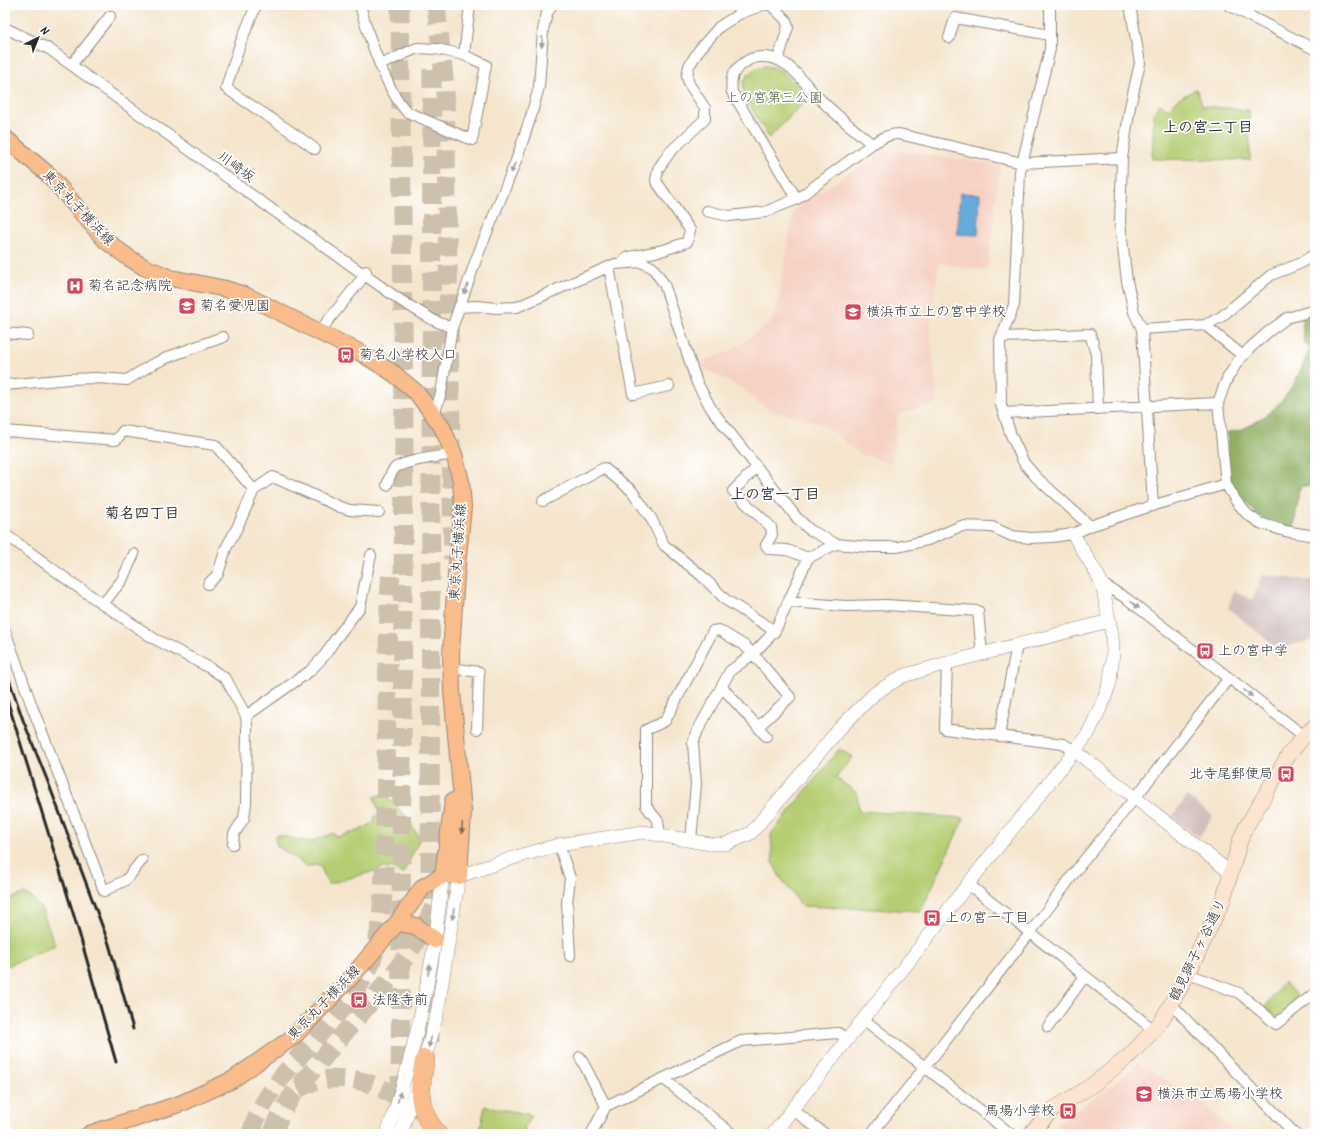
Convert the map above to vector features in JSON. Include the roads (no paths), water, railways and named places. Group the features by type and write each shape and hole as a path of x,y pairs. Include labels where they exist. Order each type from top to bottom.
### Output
{"highway":[{"path":"425,1059 420,1086 420,1098 427,1120 437,1134"}],"main road":[{"name":"東京丸子横浜線","path":"5,138 49,175 97,231 129,258 144,267 171,278 226,289 246,296 361,352 393,372 416,392 441,425 454,454 461,481 463,507 456,575 451,654 462,811 459,876"},
{"name":"鶴見獅子ヶ谷通り","path":"1030,1134 1052,1110 1088,1088 1129,1056 1154,1030 1172,1005 1223,900 1240,841 1246,828 1280,768 1310,731"},
{"name":"東京丸子横浜線","path":"89,1134 182,1103 232,1080 293,1038 354,974 397,923 423,888 443,875 458,761"},
{"path":"443,875 459,876"},
{"path":"397,923 416,926 435,940"}],"street":[{"path":"257,5 240,44 226,88 256,110 271,118 316,149"},
{"path":"360,5 364,23 380,65 400,105 407,112 472,140 486,65 464,55 437,49 417,48 380,65"},
{"path":"464,55 470,5"},
{"path":"434,415 441,394 452,328 516,161 531,116 539,87 543,30 547,13 552,5"},
{"path":"459,307 516,307 612,265 619,259 664,250 686,242 690,230 656,181 658,169 670,152 705,118 705,108 689,84 687,76 689,66 699,50 719,27 739,14 763,5"},
{"path":"768,5 771,5 786,20 788,27 778,60"},
{"path":"1050,5 1050,49 1020,172 1014,305 1001,337 1001,405 1011,435 1024,463 1036,477 1090,526"},
{"path":"1130,5 1140,63 1130,107 1122,158 1121,230 1127,281 1134,312 1142,329 1153,506"},
{"path":"1228,5 1312,48 1315,47"},
{"path":"72,64 110,16"},
{"path":"949,38 955,18 1050,35"},
{"name":"川崎坂","path":"5,28 49,49 72,64 239,186 365,273 400,300 433,320 452,328"},
{"path":"797,199 735,98 731,84 732,76 741,65 749,60 768,57 778,60 788,66 820,99 872,144"},
{"path":"707,211 729,216 765,212 797,199 872,144 885,137 899,134 1022,164 1122,158"},
{"path":"1142,329 1204,325 1221,317 1271,275 1299,264 1315,254"},
{"path":"612,265 642,262 653,268 664,284 697,383 712,410 797,518 810,530 836,544 898,548 928,540 961,526 992,527 1012,536 1031,538 1073,534 1090,526 1226,484"},
{"path":"612,265 633,394 669,386"},
{"path":"320,332 365,273"},
{"path":"1315,310 1287,318 1268,332 1238,361 1228,377 1218,403 1226,484 1240,505 1247,514 1260,523 1285,531 1315,536"},
{"path":"1204,325 1243,356"},
{"path":"5,333 28,335"},
{"path":"1001,337 1090,334 1096,354 1098,408"},
{"path":"5,385 96,378 126,380 151,365 171,356 223,337"},
{"path":"1004,413 1218,403"},
{"path":"5,431 116,440 123,431 215,446 254,490"},
{"path":"387,485 390,474 404,464 454,454"},
{"path":"757,467 733,491 771,527 772,535 766,545 769,549 787,550 808,558"},
{"path":"543,501 604,468 632,491 651,518 664,545 702,576 726,600 775,631"},
{"path":"208,584 218,574 226,548 237,528 254,490 273,477 340,507 350,510 379,512"},
{"path":"5,534 153,638 226,679 246,716 247,727 246,803 244,818 234,834 233,844"},
{"path":"773,1134 968,884 1088,734 1104,700 1110,682 1112,651 1109,621 1102,584 1073,534"},
{"path":"691,841 696,784 693,743 698,730 730,672 753,654 775,631 808,558 836,544"},
{"path":"103,604 122,580 134,554"},
{"path":"246,716 310,671 325,655 334,640 360,607 371,556"},
{"path":"1102,584 1126,598 1229,678 1310,731"},
{"path":"788,602 846,606 886,605 978,611 982,654"},
{"path":"400,1134 425,1059 438,1007 459,876 522,855 559,845 643,832 710,844 726,844 750,833 840,728 875,693 903,676 947,663 1109,621"},
{"path":"660,835 658,821 646,806 646,730 665,721 713,631 719,630 745,646 790,697 758,727"},
{"path":"5,631 33,709 104,891 126,880 142,860"},
{"path":"999,736 1016,645"},
{"path":"947,663 945,729 1063,744 1074,750 1231,873"},
{"path":"451,668 479,672 477,729"},
{"path":"871,1134 1030,932 1081,864 1229,678"},
{"path":"722,687 766,736"},
{"path":"559,845 570,878 567,903 570,956"},
{"path":"387,1134 422,1008 435,940 443,875"},
{"path":"968,884 1154,1030"},
{"path":"1188,974 1239,993 1276,1024 1315,993"},
{"path":"1048,1026 1085,976"},
{"path":"1172,1005 1295,1134"},
{"path":"863,1019 1011,1134"},
{"path":"592,1134 606,1106 741,1041 838,1033 848,1039"},
{"path":"580,1057 606,1106"},
{"path":"664,1079 732,1134"},
{"path":"792,1110 825,1134"}],"water":[{"path":"960,193 980,194 978,235 957,234"}],"tunnel":[{"path":"400,5 404,435 400,1095"},
{"path":"436,5 445,86 453,559"},
{"path":"430,900 432,64"},
{"path":"251,1134 259,1112 271,1091 339,1012 354,992 367,972 376,949 382,911 384,873 391,567"},
{"path":"272,1134 283,1110 292,1096 382,988 416,942 434,907 441,888"},
{"path":"430,978 430,1042"},
{"path":"298,1089 326,1079 341,1078 355,1080 369,1083 383,1089 407,1106"}],"railway":[{"path":"5,668 23,720 109,944 133,1029"},
{"path":"5,693 78,929 116,1062"}],"place":[{"name":"菊名記念病院","path":"75,286"},
{"name":"菊名愛児園","path":"187,306"},
{"name":"横浜市立上の宮中学校","path":"853,312"},
{"name":"菊名小学校入口","path":"346,355"},
{"name":"上の宮中学","path":"1205,651"},
{"name":"北寺尾郵便局","path":"1286,774"},
{"name":"上の宮一丁目","path":"932,918"},
{"name":"法隆寺前","path":"359,1000"},
{"name":"横浜市立馬場小学校","path":"1144,1094"},
{"name":"馬場小学校","path":"1068,1111"}],"district":[{"name":"上の宮二丁目","path":"1208,128"},
{"name":"上の宮一丁目","path":"775,495"},
{"name":"菊名四丁目","path":"142,514"}],"park label":[{"name":"上の宮第三公園","path":"774,98"}]}
